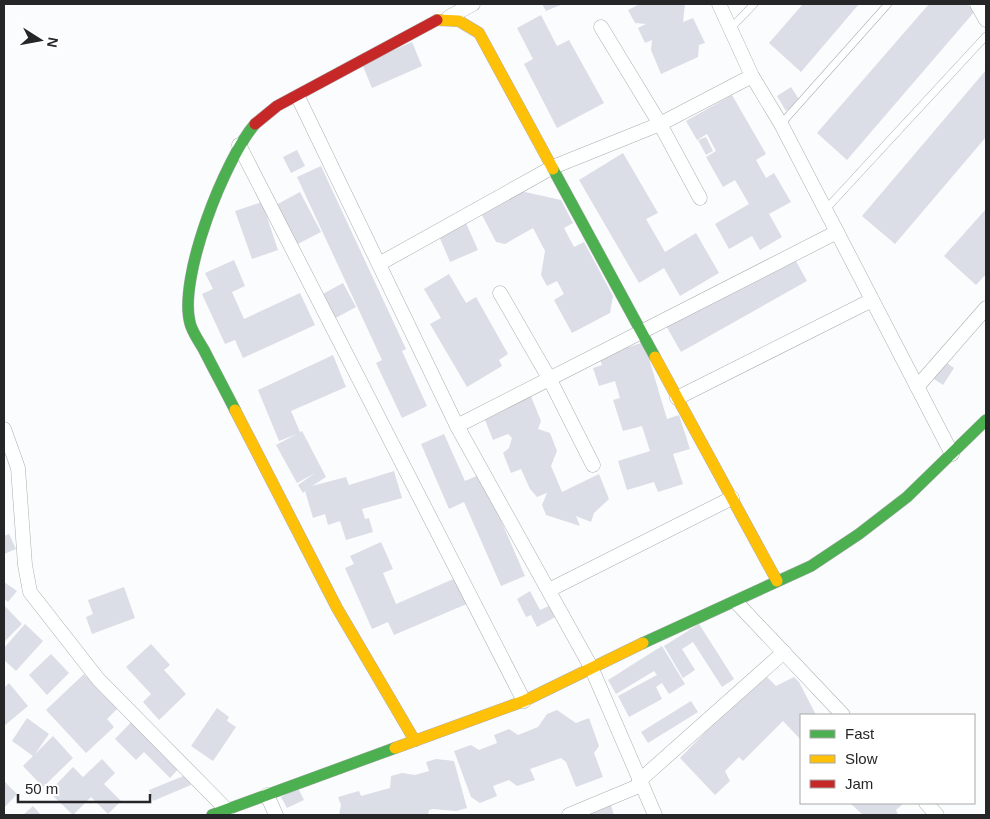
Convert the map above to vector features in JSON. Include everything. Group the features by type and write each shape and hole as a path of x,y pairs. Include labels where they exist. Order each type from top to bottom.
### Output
{"street":[{"path":"415,741 337,608 190,323 188,302 190,281 216,196 239,145 258,121 281,103 298,97 437,20 449,17 473,4"},
{"path":"719,4 752,76 781,124 952,454"},
{"path":"977,4 986,20"},
{"path":"449,17 465,22 479,33 777,582"},
{"path":"601,27 660,124 700,198"},
{"path":"379,264 553,167 660,124 752,76"},
{"path":"298,97 457,426 592,667 655,815"},
{"path":"239,145 524,701"},
{"path":"457,426 837,232"},
{"path":"500,293 549,378 593,464"},
{"path":"677,398 872,300"},
{"path":"917,387 986,308"},
{"path":"212,815 524,701 592,667 811,566 907,497 986,420"},
{"path":"4,429 18,468 25,565 30,592 98,679 227,810"},
{"path":"549,590 732,498"},
{"path":"736,602 843,714"},
{"path":"569,815 640,783 784,652"},
{"path":"267,795 276,815"},
{"path":"927,804 938,815"}],"lane":[{"path":"731,28 754,4"},
{"path":"781,124 888,4"},
{"path":"825,210 986,36"}],"building":[{"path":"542,4 563,4 546,11"},
{"path":"640,4 685,4 683,22 693,18 705,43 699,45 698,57 661,74 651,50 652,40 645,43 638,28 646,24 635,23 628,10"},
{"path":"803,4 859,4 801,72 769,43"},
{"path":"929,4 967,4 975,11 847,160 817,133"},
{"path":"541,15 557,46 569,40 604,103 557,128 524,64 533,59 517,28"},
{"path":"412,42 422,66 372,88 362,64"},
{"path":"986,70 986,137 895,244 862,216"},
{"path":"791,87 800,101 786,111 777,96"},
{"path":"732,95 766,154 756,160 766,178 774,173 791,202 769,214 782,237 760,250 752,236 729,249 715,224 749,204 735,180 723,187 706,157 716,151 707,134 697,140 686,121"},
{"path":"706,137 713,151 706,155 698,140"},
{"path":"297,150 305,166 291,173 283,157"},
{"path":"623,153 658,213 646,219 665,252 696,233 719,273 680,296 664,268 639,283 579,180"},
{"path":"321,166 406,349 402,351 427,406 402,418 376,363 382,360 297,177"},
{"path":"516,190 561,200 573,223 564,228 574,247 584,242 613,296 610,313 572,333 554,300 564,294 557,281 547,286 541,275 545,251 533,228 505,244 496,242 482,215 501,204 503,197"},
{"path":"300,192 321,232 296,245 274,206"},
{"path":"262,202 278,250 252,259 235,211"},
{"path":"986,209 986,274 976,285 944,256"},
{"path":"466,223 478,250 450,262 439,236"},
{"path":"792,254 807,281 681,352 665,324"},
{"path":"234,260 245,286 232,292 244,319 300,293 315,325 243,358 235,340 225,344 202,294 213,289 205,273"},
{"path":"449,274 466,303 476,297 508,354 499,360 502,366 467,387 430,324 441,318 424,289"},
{"path":"343,283 356,307 332,320 319,296"},
{"path":"644,342 667,419 679,415 690,449 673,454 683,484 658,492 654,482 627,490 618,461 650,451 642,426 623,431 613,400 620,398 615,381 599,386 593,368 602,365 598,354 628,344 629,347"},
{"path":"333,355 346,387 291,411 300,432 302,431 326,477 312,486 346,477 349,485 394,471 402,498 362,509 365,519 369,518 373,532 346,540 340,521 328,525 325,514 313,518 305,491 303,493 298,485 315,473 297,483 276,445 297,434 279,441 258,390"},
{"path":"943,360 954,368 943,385 931,377"},
{"path":"530,394 541,421 538,429 550,433 557,451 551,466 562,492 599,474 609,499 594,513 591,522 576,516 580,526 546,515 542,505 547,493 537,497 530,489 521,469 511,473 503,453 509,448 512,438 508,434 493,440 485,420 488,411"},
{"path":"444,434 465,481 481,474 525,576 501,586 464,502 449,509 421,444"},
{"path":"9,534 16,549 4,554 4,536"},
{"path":"381,542 393,569 383,573 396,604 458,577 469,603 394,635 388,622 372,629 345,568 354,564 350,556"},
{"path":"4,582 17,591 8,602 4,599"},
{"path":"124,587 135,618 92,634 86,617 93,614 88,600"},
{"path":"530,591 540,610 553,604 559,615 537,627 531,615 526,617 517,599"},
{"path":"4,605 22,624 4,642"},
{"path":"25,624 43,641 16,671 4,660 4,648"},
{"path":"699,624 734,679 722,687 693,642 682,649 695,670 683,678 664,646"},
{"path":"151,644 170,665 164,670 186,694 159,720 143,702 151,694 126,667"},
{"path":"662,646 685,684 669,694 662,683 656,687 662,699 629,717 618,696 657,675 654,671 616,694 608,680"},
{"path":"51,654 69,673 47,695 29,675"},
{"path":"763,673 776,686 794,677 799,682 815,714 800,714 800,739 783,721 743,761 739,757 725,771 730,781 715,795 680,758"},
{"path":"84,674 103,695 107,691 121,705 107,719 114,727 86,753 46,710"},
{"path":"9,683 28,706 4,726 4,688"},
{"path":"691,701 698,712 648,743 641,732"},
{"path":"217,708 229,717 227,721 236,727 213,761 191,746"},
{"path":"557,710 576,723 589,718 599,746 594,753 603,777 576,787 566,762 561,758 530,769 535,780 517,786 509,780 493,786 497,796 480,803 471,797 454,751 471,745 479,750 497,743 494,735 509,729 518,735 538,727 547,714"},
{"path":"27,718 49,734 35,754 53,736 73,758 43,787 23,766 33,756 12,741"},
{"path":"134,719 181,766 170,778 144,752 136,760 115,739"},
{"path":"102,759 115,773 104,784 121,801 108,814 91,797 73,815 49,792 73,767 83,777"},
{"path":"436,759 454,761 467,808 456,811 433,809 429,810 428,815 339,815 341,805 338,797 359,791 361,796 390,788 391,776 402,773 415,775 429,771 426,762"},
{"path":"186,775 191,785 153,801 149,790"},
{"path":"4,781 17,794 4,808"},
{"path":"298,788 304,800 287,808 281,797"},
{"path":"851,804 903,804 896,810 898,815 863,815"},
{"path":"611,805 614,815 583,815"},
{"path":"33,806 41,815 23,815"}],"traffic: fast":[{"path":"235,410 192,330 188,303 197,249 207,219 230,163 255,124"},
{"path":"553,169 655,357"},
{"path":"643,643 811,566 859,534 907,497 986,420"},
{"path":"212,815 395,748"}],"traffic: slow":[{"path":"437,20 459,21 479,33 553,169"},
{"path":"655,357 777,581"},
{"path":"235,410 337,608 415,741"},
{"path":"395,748 524,701 643,643"}],"traffic: jam":[{"path":"255,124 277,106 437,20"}]}
